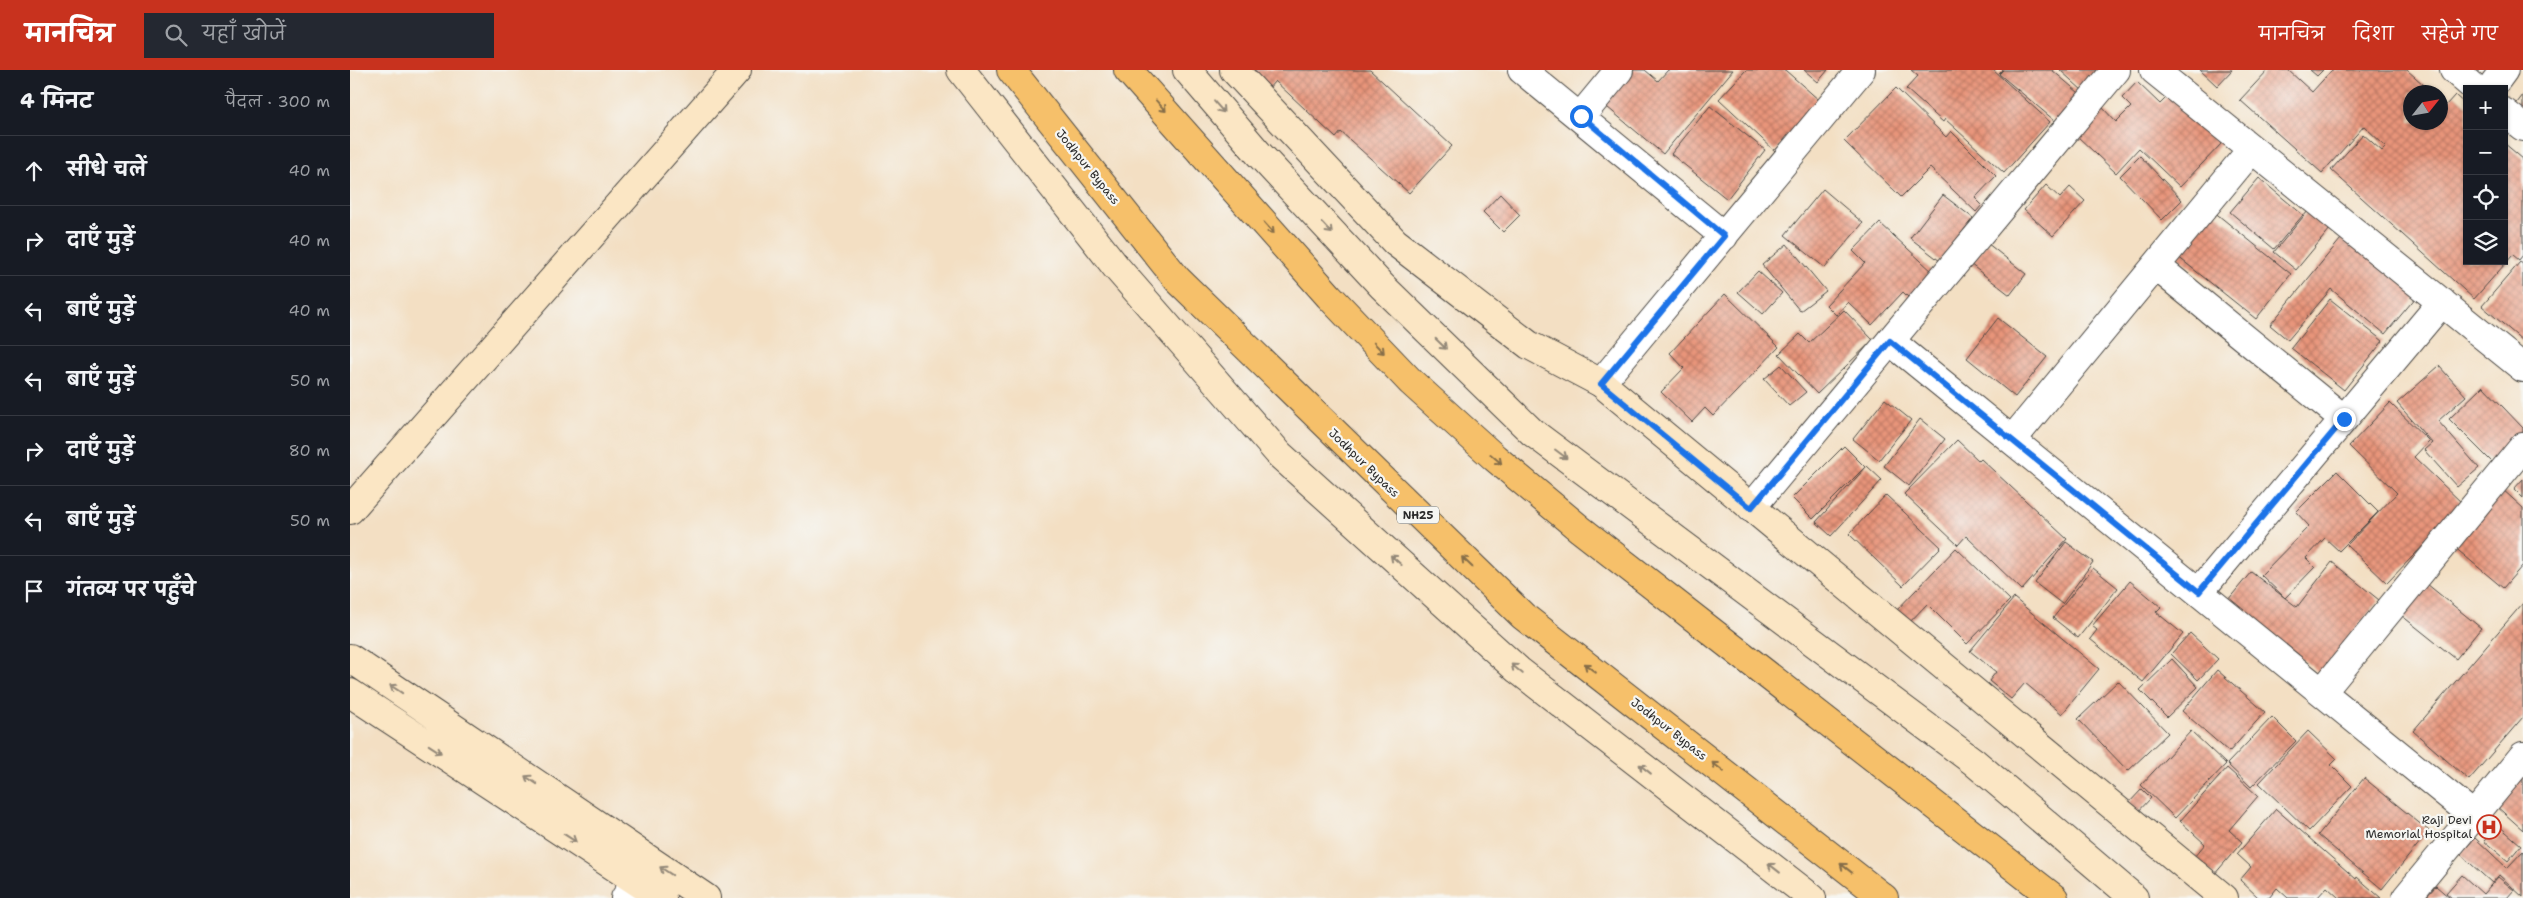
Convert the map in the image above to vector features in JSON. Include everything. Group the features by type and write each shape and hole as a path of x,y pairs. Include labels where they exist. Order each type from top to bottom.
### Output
{"highway":[{"name":"Jodhpur Bypass","path":"1011,70 1178,279 1523,616 1884,898"},
{"path":"1128,70 1330,296 1411,382 1494,458 1580,529 2054,898"}],"street":[{"path":"350,510 736,70"},
{"path":"961,70 1116,267 1280,455 1518,670 1812,898"},
{"path":"1187,70 1258,153 1382,286 1532,432 1966,756 2134,898"},
{"path":"1234,70 1395,242 1528,345 1601,384 2224,898"},
{"path":"1522,70 1581,116 1724,236"},
{"path":"1581,116 1619,70"},
{"path":"1601,384 1860,70"},
{"path":"1751,508 2116,70"},
{"path":"2154,70 2523,368"},
{"path":"2454,70 2471,85"},
{"path":"2493,85 2504,70"},
{"path":"2508,115 2523,127"},
{"path":"2012,440 2252,149"},
{"path":"2156,266 2344,419"},
{"path":"2199,592 2442,302"},
{"path":"1890,341 2474,816"},
{"path":"2322,692 2523,447"},
{"path":"350,658 706,898"},
{"path":"350,693 631,890 662,898"},
{"path":"2406,898 2523,756"}],"building":[{"path":"1246,70 1370,70 1452,146 1409,193 1341,132 1336,138 1275,81 1268,89"},
{"path":"1628,70 1645,70 1658,81 1668,70 1733,70 1663,154 1601,102"},
{"path":"1746,70 1785,70 1820,101 1775,151 1719,99"},
{"path":"1804,70 1828,70 1818,82"},
{"path":"1911,70 1993,70 2050,122 2004,173 1945,119 1943,122 1906,89 1918,76"},
{"path":"2003,70 2052,70 2085,98 2061,126 1999,74"},
{"path":"2060,70 2102,70 2083,91"},
{"path":"2200,70 2232,70 2217,86"},
{"path":"2268,70 2288,70 2312,92 2332,70 2407,70 2424,85 2403,85 2403,130 2448,130 2448,103 2455,95 2463,102 2463,265 2504,265 2474,299 2331,170 2363,134 2382,151 2386,147 2364,126 2322,173 2240,100"},
{"path":"2310,70 2323,70 2317,76"},
{"path":"2137,82 2160,104 2171,93 2223,142 2180,187 2139,148 2116,173 2076,135 2102,107 2116,122 2131,107 2122,98"},
{"path":"1896,88 1946,137 1951,131 1996,176 1975,198 1982,205 1976,212 1930,168 1901,197 1844,141"},
{"path":"2523,95 2523,120 2511,111"},
{"path":"1710,106 1765,150 1727,199 1671,154"},
{"path":"2508,146 2523,159 2523,255 2519,260 2513,255 2508,261"},
{"path":"2140,156 2182,200 2162,220 2120,176"},
{"path":"2259,178 2303,215 2274,249 2230,212"},
{"path":"2046,185 2060,198 2070,187 2085,201 2053,236 2024,210"},
{"path":"1823,189 1863,223 1825,268 1785,235"},
{"path":"1500,194 1520,215 1503,232 1483,212"},
{"path":"1943,195 1973,218 1940,261 1910,238"},
{"path":"2213,211 2291,274 2256,319 2177,256"},
{"path":"2308,211 2330,229 2296,270 2274,252"},
{"path":"1880,223 1934,273 1910,299 1903,292 1872,325 1848,302 1836,315 1826,305 1865,263 1853,251"},
{"path":"2345,234 2417,296 2385,334 2331,289 2288,340 2270,325"},
{"path":"1987,243 2026,274 2010,295 1970,264"},
{"path":"1787,244 1826,291 1800,311 1762,265"},
{"path":"2520,262 2523,264 2523,341 2482,306"},
{"path":"1758,271 1782,293 1763,314 1738,292"},
{"path":"1725,294 1779,347 1713,416 1705,408 1692,422 1661,392 1684,368 1670,353"},
{"path":"2330,299 2383,341 2344,390 2291,348"},
{"path":"1844,310 1873,340 1817,394 1779,354 1800,334 1809,343"},
{"path":"1998,318 2047,357 2015,397 1967,358"},
{"path":"1781,365 1806,392 1789,406 1764,379"},
{"path":"2439,366 2466,396 2438,421 2479,468 2457,487 2424,450 2432,443 2397,403"},
{"path":"2483,386 2523,428 2523,432 2492,462 2449,419"},
{"path":"1885,399 1911,420 1879,460 1853,439"},
{"path":"2390,403 2429,441 2414,457 2463,504 2387,583 2347,545 2397,493 2349,446"},
{"path":"1920,419 1945,439 1909,486 1884,466"},
{"path":"1957,440 1979,461 1981,459 2067,539 2022,590 1966,536 1958,545 1904,494"},
{"path":"1844,446 1865,467 1813,519 1792,498"},
{"path":"1867,466 1882,480 1831,536 1816,522"},
{"path":"2337,471 2378,512 2339,551 2325,538 2306,558 2315,567 2285,598 2261,575 2309,526 2296,512"},
{"path":"2523,479 2523,498 2514,489"},
{"path":"2502,489 2523,508 2523,565 2503,588 2453,546"},
{"path":"1886,495 1941,547 1903,586 1849,534"},
{"path":"2066,542 2093,562 2062,604 2035,583"},
{"path":"1956,548 2010,600 1967,644 1927,604 1907,625 1895,612"},
{"path":"2332,562 2379,600 2321,674 2228,600 2251,572 2297,607"},
{"path":"2093,568 2118,588 2078,638 2053,618"},
{"path":"2130,581 2161,607 2156,612 2183,634 2143,682 2090,639 2097,630 2092,626"},
{"path":"2427,584 2481,628 2456,659 2401,615"},
{"path":"2014,598 2099,669 2062,714 2025,683 2011,699 1989,681 1996,672 1970,651"},
{"path":"2523,603 2523,717 2469,780 2413,731"},
{"path":"2190,633 2218,659 2198,680 2171,654"},
{"path":"2172,659 2198,687 2167,717 2140,690"},
{"path":"2217,670 2265,712 2229,752 2182,711"},
{"path":"2118,681 2168,733 2128,771 2078,719"},
{"path":"2272,717 2296,741 2251,787 2227,764"},
{"path":"2191,731 2226,764 2175,818 2141,785"},
{"path":"2308,731 2337,759 2331,765 2352,786 2309,831 2259,783"},
{"path":"2227,768 2258,796 2229,830 2242,842 2214,875 2194,857 2205,844 2180,821"},
{"path":"2523,773 2523,830 2495,805"},
{"path":"2364,778 2429,831 2382,889 2318,835"},
{"path":"2142,789 2151,798 2136,814 2127,805"},
{"path":"2276,809 2356,879 2357,877 2381,898 2339,898 2327,887 2317,898 2288,898 2277,888 2269,898 2259,898 2240,880 2251,867 2237,854"},
{"path":"2498,825 2521,845 2508,861 2484,841"},
{"path":"2475,838 2507,868 2523,851 2523,897 2499,875 2492,883 2460,854"},
{"path":"2462,875 2483,894 2498,877 2514,890 2507,898 2452,898 2446,893"},
{"path":"2436,886 2450,898 2425,898"}],"place":[{"name":"Raji Devi Memorial Hospital","path":"2489,827"}],"route":[{"path":"1581,116 1724,236 1601,384 1751,508 1890,341 2199,592 2344,419"}]}
